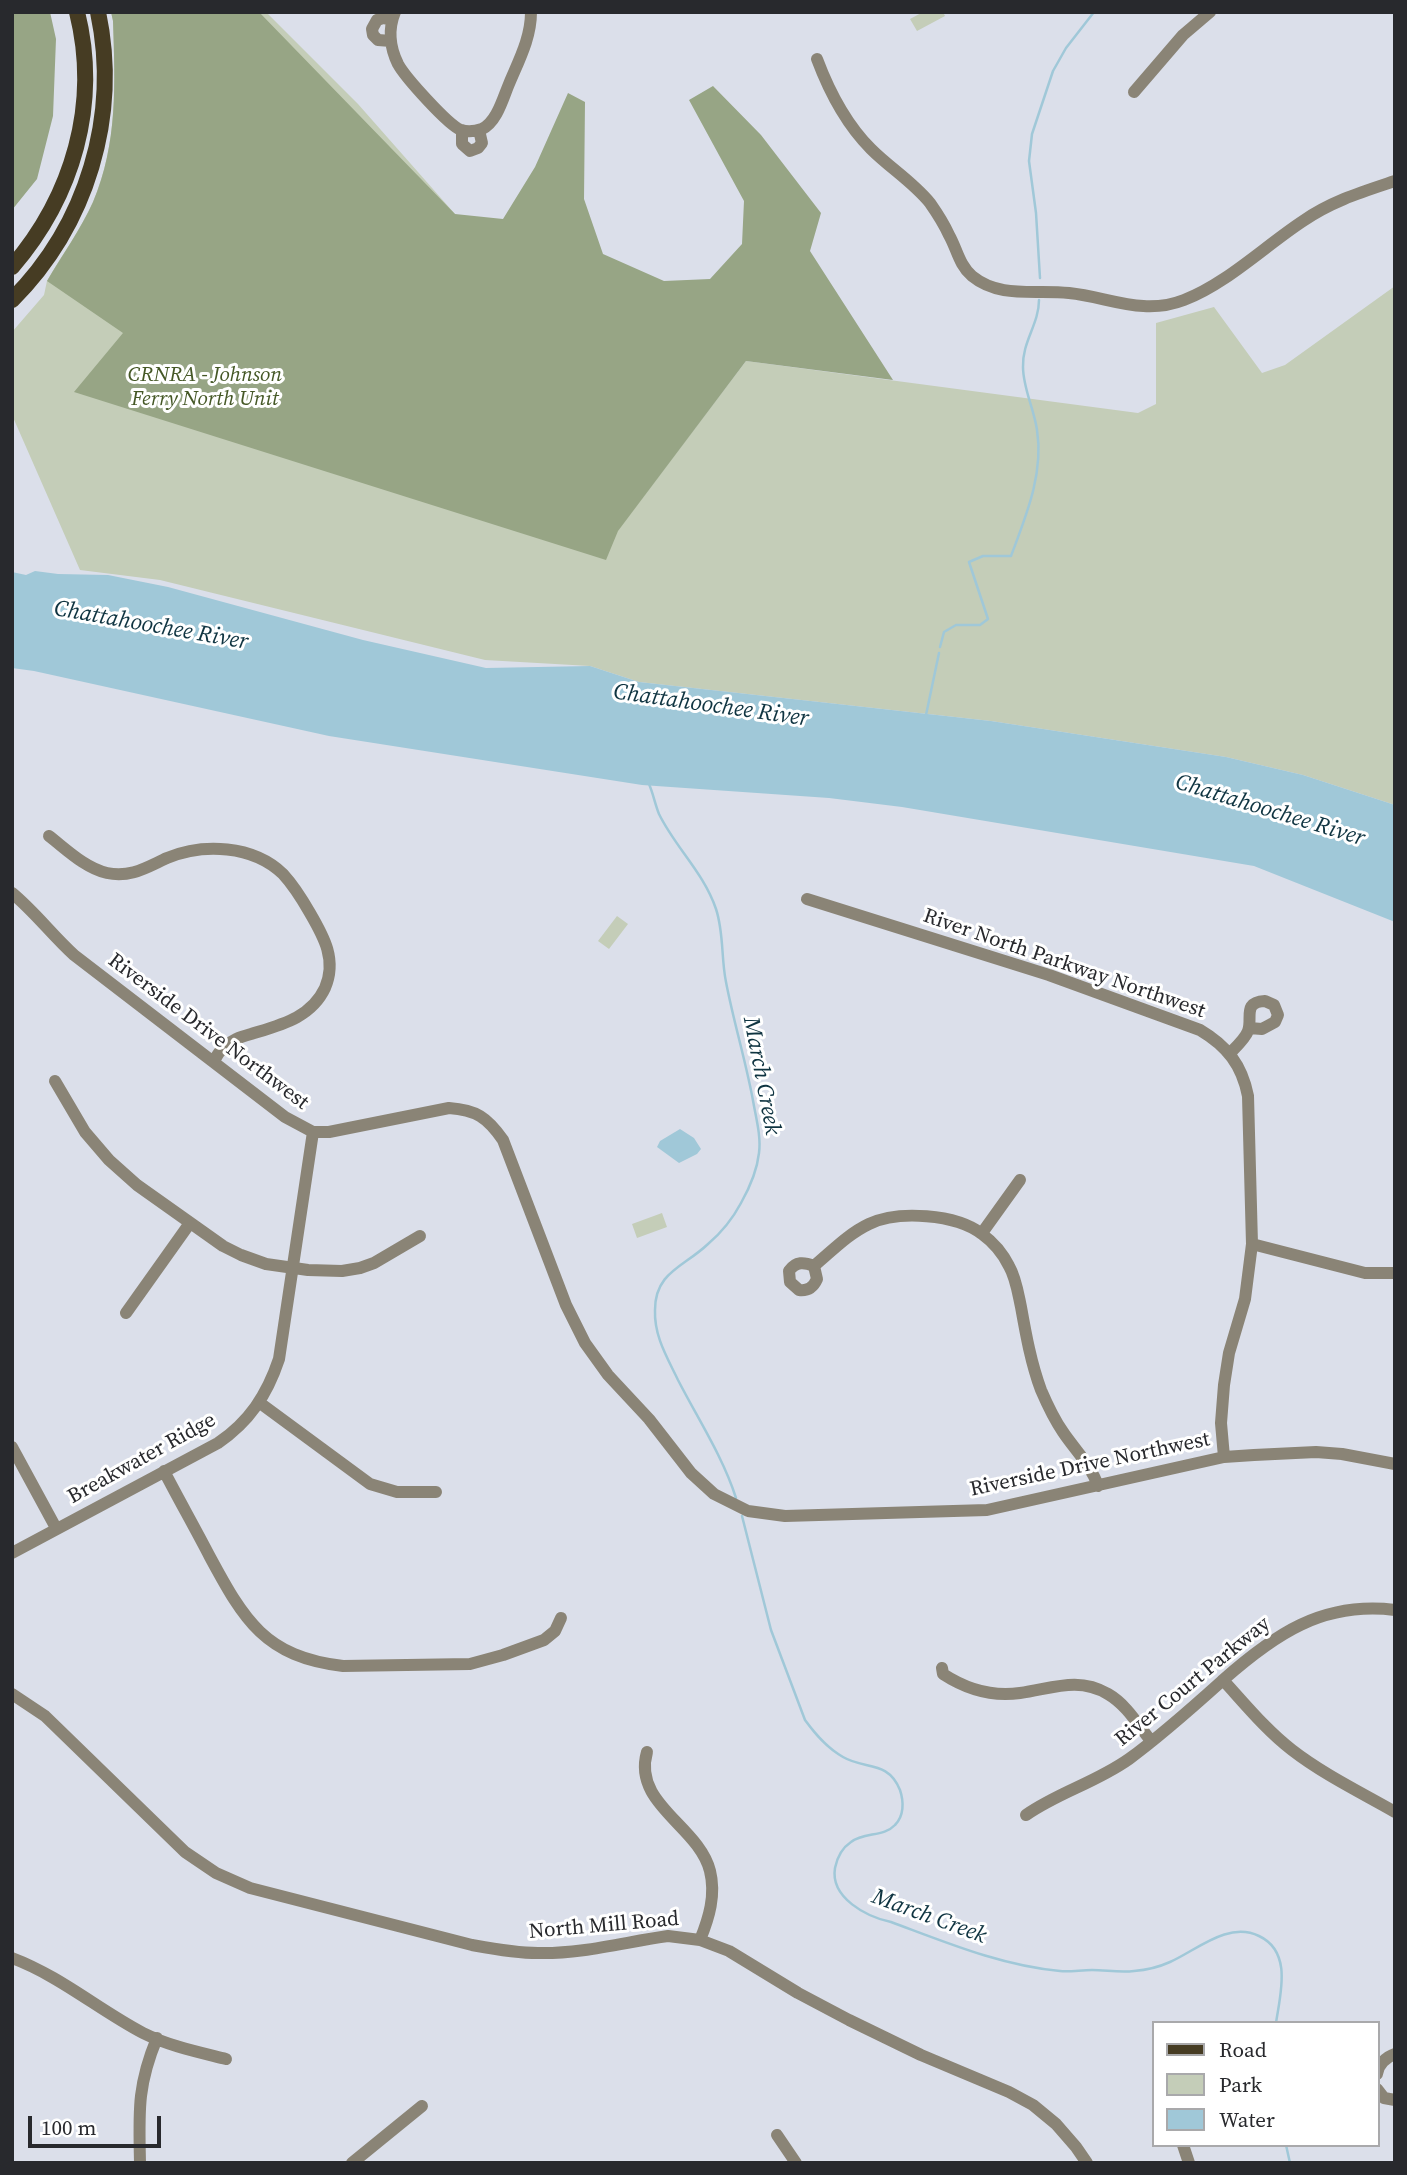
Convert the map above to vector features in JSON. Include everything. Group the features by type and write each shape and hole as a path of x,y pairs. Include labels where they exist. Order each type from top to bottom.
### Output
{"main road":[{"path":"12,267 50,215 71,167 80,134 86,80 83,35 77,12"},
{"path":"12,300 35,276 57,246 76,209 90,172 104,113 105,56 98,12"}],"street":[{"path":"391,41 378,40 373,35 372,29 377,20 393,16 391,41 405,76 450,123 462,130 480,130 491,122 499,109 530,33 531,12"},
{"path":"1134,92 1183,36 1210,12"},
{"path":"817,59 855,131 870,149 930,204 971,276 998,289 1074,293 1148,307 1181,302 1205,290 1329,204 1395,181"},
{"path":"462,130 462,144 470,150 478,148 482,143 480,130"},
{"path":"49,836 86,864 107,873 135,873 182,853 220,849 243,852 264,860 293,886 327,945 330,968 325,989 316,1003 303,1015 233,1040 221,1049 214,1061"},
{"name":"Riverside Drive Northwest","path":"12,893 34,911 74,955 285,1117 313,1132 345,1130 449,1108 479,1114 493,1125 503,1140 566,1305 584,1343 691,1473 714,1494 730,1504 748,1511 785,1516 987,1510 1224,1457 1316,1452 1395,1464"},
{"name":"River North Parkway Northwest","path":"807,899 1061,979 1200,1030 1230,1053 1242,1073 1248,1096 1252,1244 1245,1299 1223,1385 1221,1423 1224,1457"},
{"path":"1230,1053 1250,1028"},
{"path":"55,1081 85,1132 109,1160 137,1185 223,1246 241,1255 267,1264 325,1272 360,1268 374,1263 420,1236"},
{"name":"Breakwater Ridge","path":"12,1553 226,1437 244,1422 260,1403 279,1359 313,1132"},
{"path":"982,1233 1020,1180"},
{"path":"814,1266 853,1233 870,1223 888,1218 911,1216 941,1219 964,1224 982,1233 999,1249 1010,1267 1031,1359 1051,1411 1062,1431 1093,1473 1098,1486"},
{"path":"126,1313 190,1223"},
{"path":"1252,1244 1365,1273 1395,1273"},
{"path":"260,1403 370,1484 397,1492 436,1492"},
{"path":"12,1447 56,1528"},
{"path":"164,1471 241,1612 268,1640 303,1658 343,1666 470,1664 503,1656 544,1640 555,1631 561,1618"},
{"name":"River Court Parkway","path":"1026,1815 1054,1797 1103,1776 1151,1741 1267,1643 1313,1619 1339,1612 1362,1609 1395,1610"},
{"path":"942,1668 943,1674 957,1683 990,1693 1019,1693 1067,1684 1094,1687 1120,1703 1151,1741"},
{"path":"1223,1680 1291,1750 1395,1812"},
{"name":"North Mill Road","path":"12,1694 45,1716 185,1852 216,1873 250,1888 508,1952 568,1952 668,1936 699,1940 729,1951 849,2020 1033,2105 1056,2124 1087,2163"},
{"path":"647,1752 644,1770 649,1787 665,1811 698,1844 710,1870 713,1884 712,1905 699,1940"},
{"path":"12,1958 34,1966 143,2033 226,2059"},
{"path":"140,2163 140,2093 146,2065 157,2038"},
{"path":"1379,2067 1389,2056 1395,2054"},
{"path":"1379,2092 1384,2098 1395,2100"},
{"path":"352,2163 422,2106"},
{"path":"777,2135 796,2163"}],"green space":[{"path":"12,12 50,12 56,39 53,116 37,179 12,210"},
{"name":"CRNRA - Johnson Ferry North Unit","path":"111,12 266,12 358,104 455,214 617,531 746,361 1138,413 1156,404 1156,323 1214,307 1262,373 1285,365 1395,286 1395,805 1303,775 1226,757 991,721 639,682 590,666 485,660 160,580 80,570 12,415 12,332 44,295 47,281 83,222 101,180 113,113"},
{"path":"111,12 259,12 455,214 503,219 535,167 568,93 585,102 584,199 603,254 664,281 710,279 742,244 744,201 689,100 713,86 761,135 821,213 810,251 893,380 746,361 618,531 606,560 74,392 123,333 47,281 93,202 107,158 114,90"},
{"path":"923,12 943,12 945,16 917,31 910,19"},
{"path":"617,916 628,924 609,949 598,941"},
{"path":"662,1213 667,1227 637,1238 632,1224"}],"water":[{"name":"Chattahoochee River","path":"35,571 108,575 168,587 363,640 486,668 590,666 639,682 991,721 1226,757 1303,775 1395,805 1395,922 1254,866 902,807 829,798 642,785 329,736 12,668 12,572 26,575"},
{"path":"680,1129 694,1138 701,1149 679,1163 657,1147 660,1141"}],"waterway":[{"path":"1040,278 1036,213 1029,161 1032,134 1053,71 1066,48 1094,12"},
{"path":"940,647 944,632 956,625 980,625 988,619 969,562 983,556 1011,556 1032,494 1039,446 1036,422 1025,383 1023,358 1039,300"},
{"path":"926,715 939,653"},
{"name":"March Creek","path":"649,784 659,814 697,872 716,909 726,982 758,1130 757,1166 738,1209 713,1240 665,1278 656,1297 655,1310 659,1338 666,1355 717,1453 736,1498"},
{"name":"March Creek","path":"742,1516 771,1630 805,1720 822,1741 837,1753 851,1761 889,1774 900,1790 902,1813 895,1825 885,1831 856,1839 840,1854 835,1868 835,1879 844,1897 871,1916 953,1945 995,1959 1060,1971 1124,1972 1148,1969 1170,1962 1224,1934 1247,1932 1270,1943 1277,1952 1282,1975 1276,2021"},
{"name":"March Creek","path":"1286,2147 1290,2163"}]}
